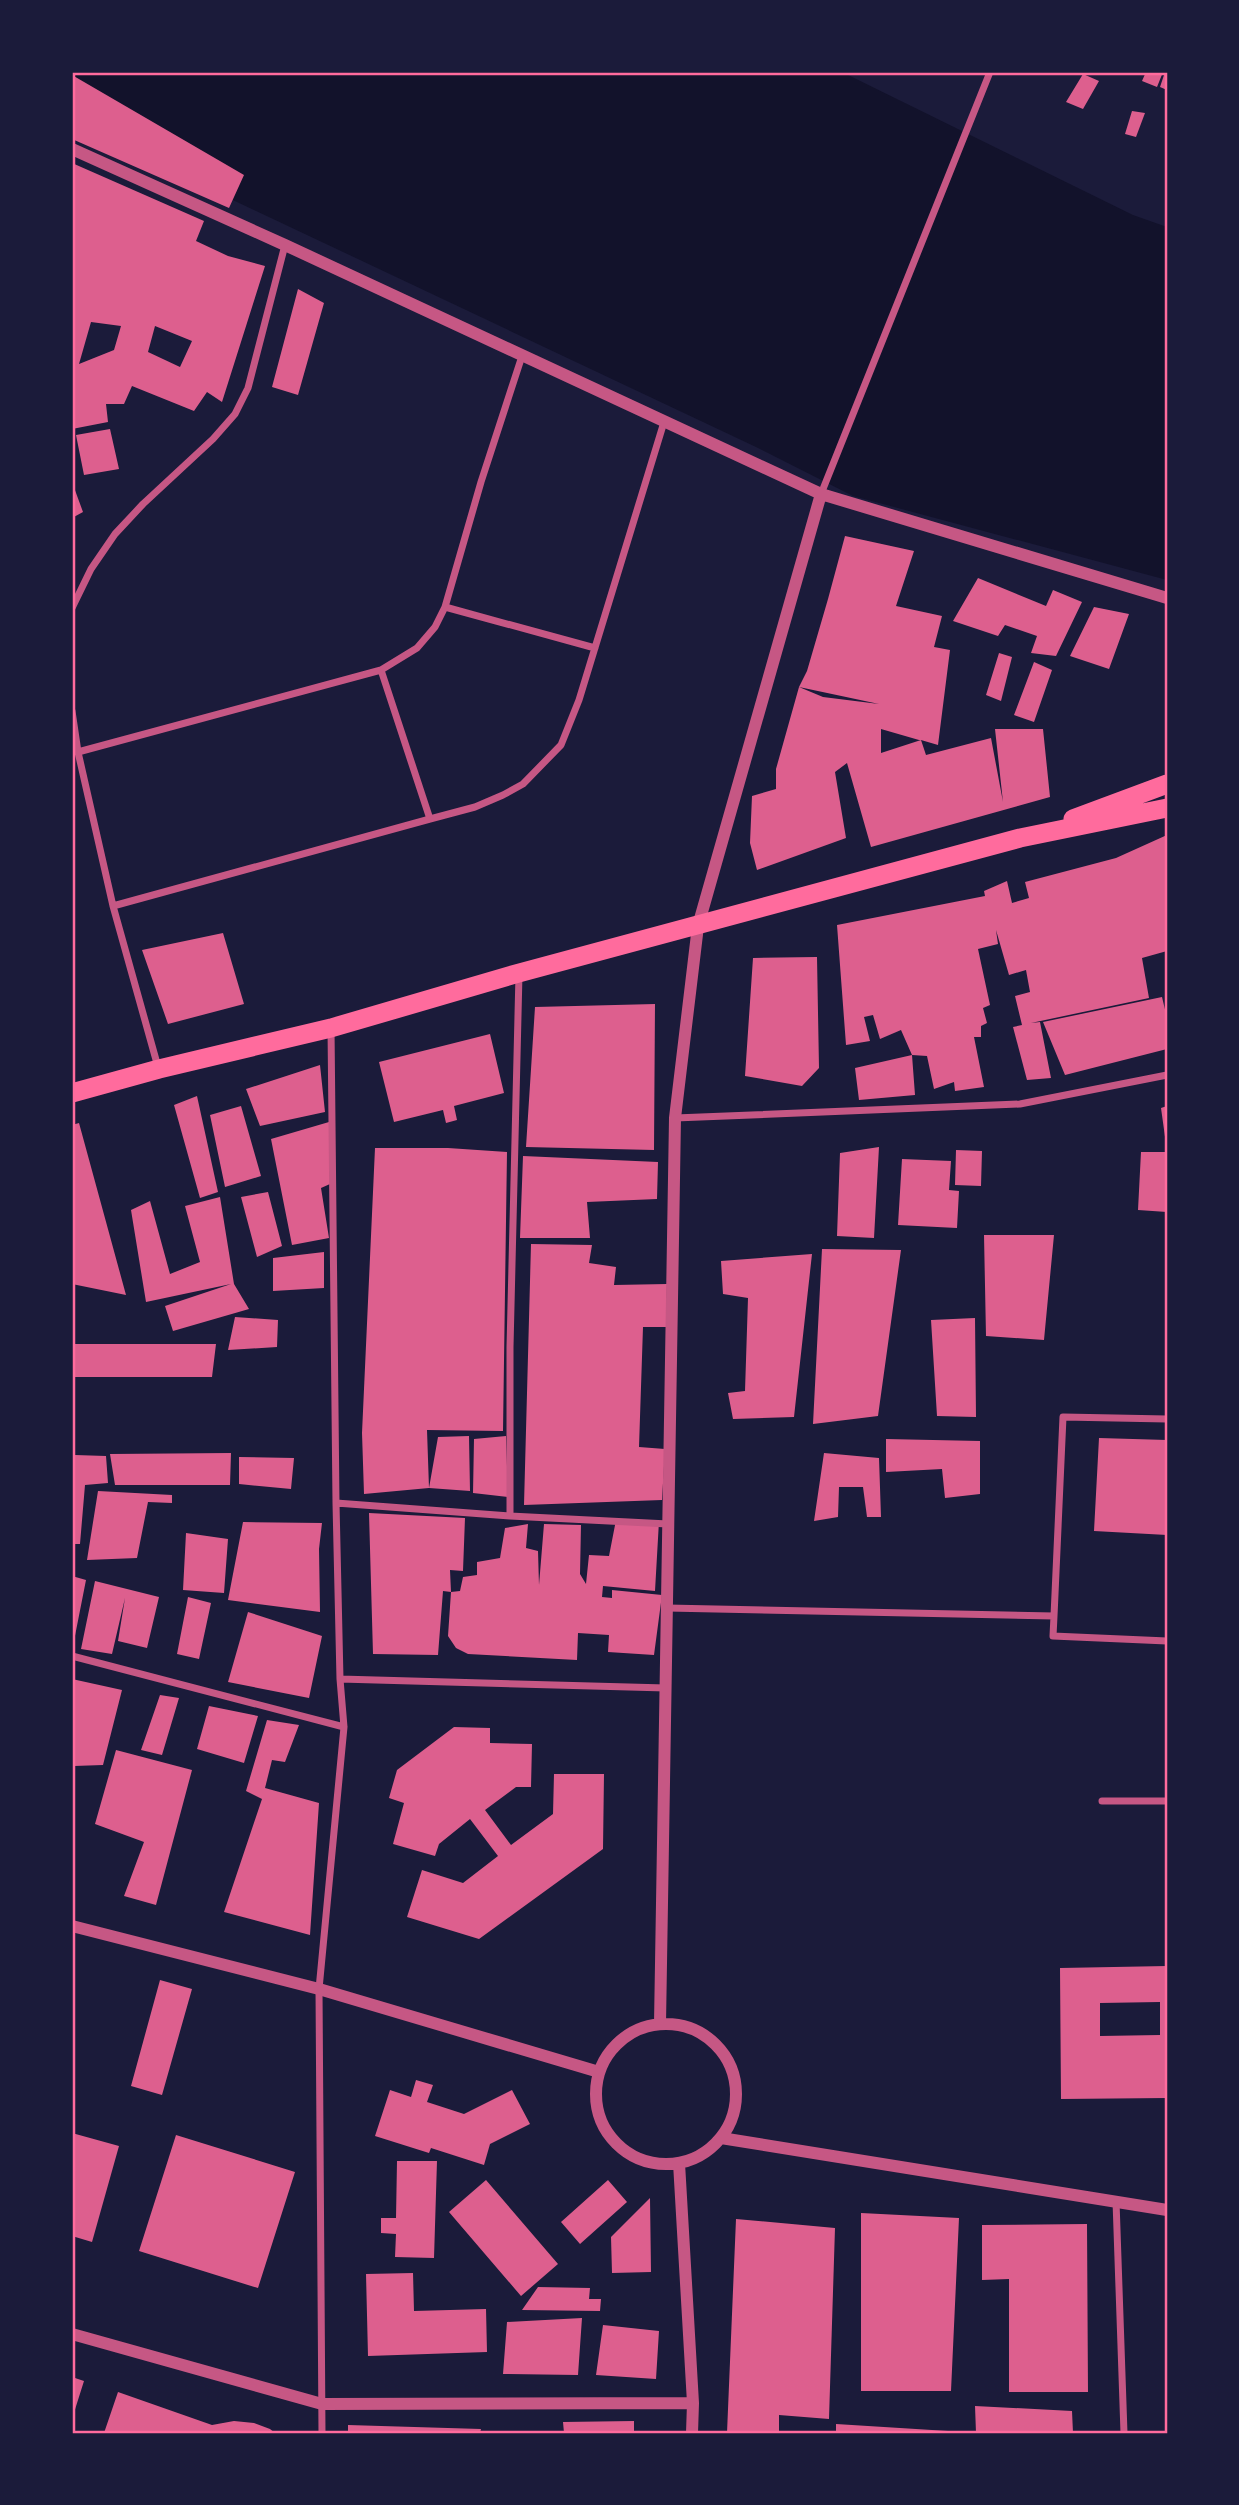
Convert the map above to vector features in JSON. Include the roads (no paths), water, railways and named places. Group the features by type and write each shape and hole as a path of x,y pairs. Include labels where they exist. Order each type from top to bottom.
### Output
{"highway":[{"path":"1020,838 1167,784"},
{"path":"72,1093 159,1069 331,1028 519,973 1020,838 1167,808"}],"street":[{"path":"660,2024 675,1118 698,926 821,494 990,72"},
{"path":"72,149 821,494 1167,598"},
{"path":"72,608 91,569 115,534 213,439 234,414 248,388 285,245"},
{"path":"78,752 381,670 417,648 435,627 445,607 481,482 522,356"},
{"path":"113,906 475,807 523,784 561,745 570,727 664,422"},
{"path":"445,607 595,648"},
{"path":"381,670 430,819"},
{"path":"72,711 78,752 113,906 159,1069"},
{"path":"510,1516 510,1346 519,973"},
{"path":"322,2433 319,1989 344,1727 335,1503 331,1028"},
{"path":"675,1118 1020,1104 1167,1075"},
{"path":"1167,1419 1063,1417 1053,1636 1167,1641"},
{"path":"335,1503 668,1524"},
{"path":"667,1608 1054,1616"},
{"path":"72,1656 344,1727"},
{"path":"340,1679 666,1688"},
{"path":"1102,1801 1167,1801"},
{"path":"72,1926 319,1989 599,2072"},
{"path":"660,2024 683,2025 705,2034 722,2050 733,2071 737,2094 733,2117 721,2138 709,2150 679,2163 654,2164 632,2156 613,2141 601,2120 596,2096 599,2072 608,2054 622,2039 640,2028 660,2024"},
{"path":"721,2138 1167,2210"},
{"path":"679,2163 693,2403 692,2433"},
{"path":"1116,2201 1124,2433"},
{"path":"72,2334 322,2404 693,2403"}]}
